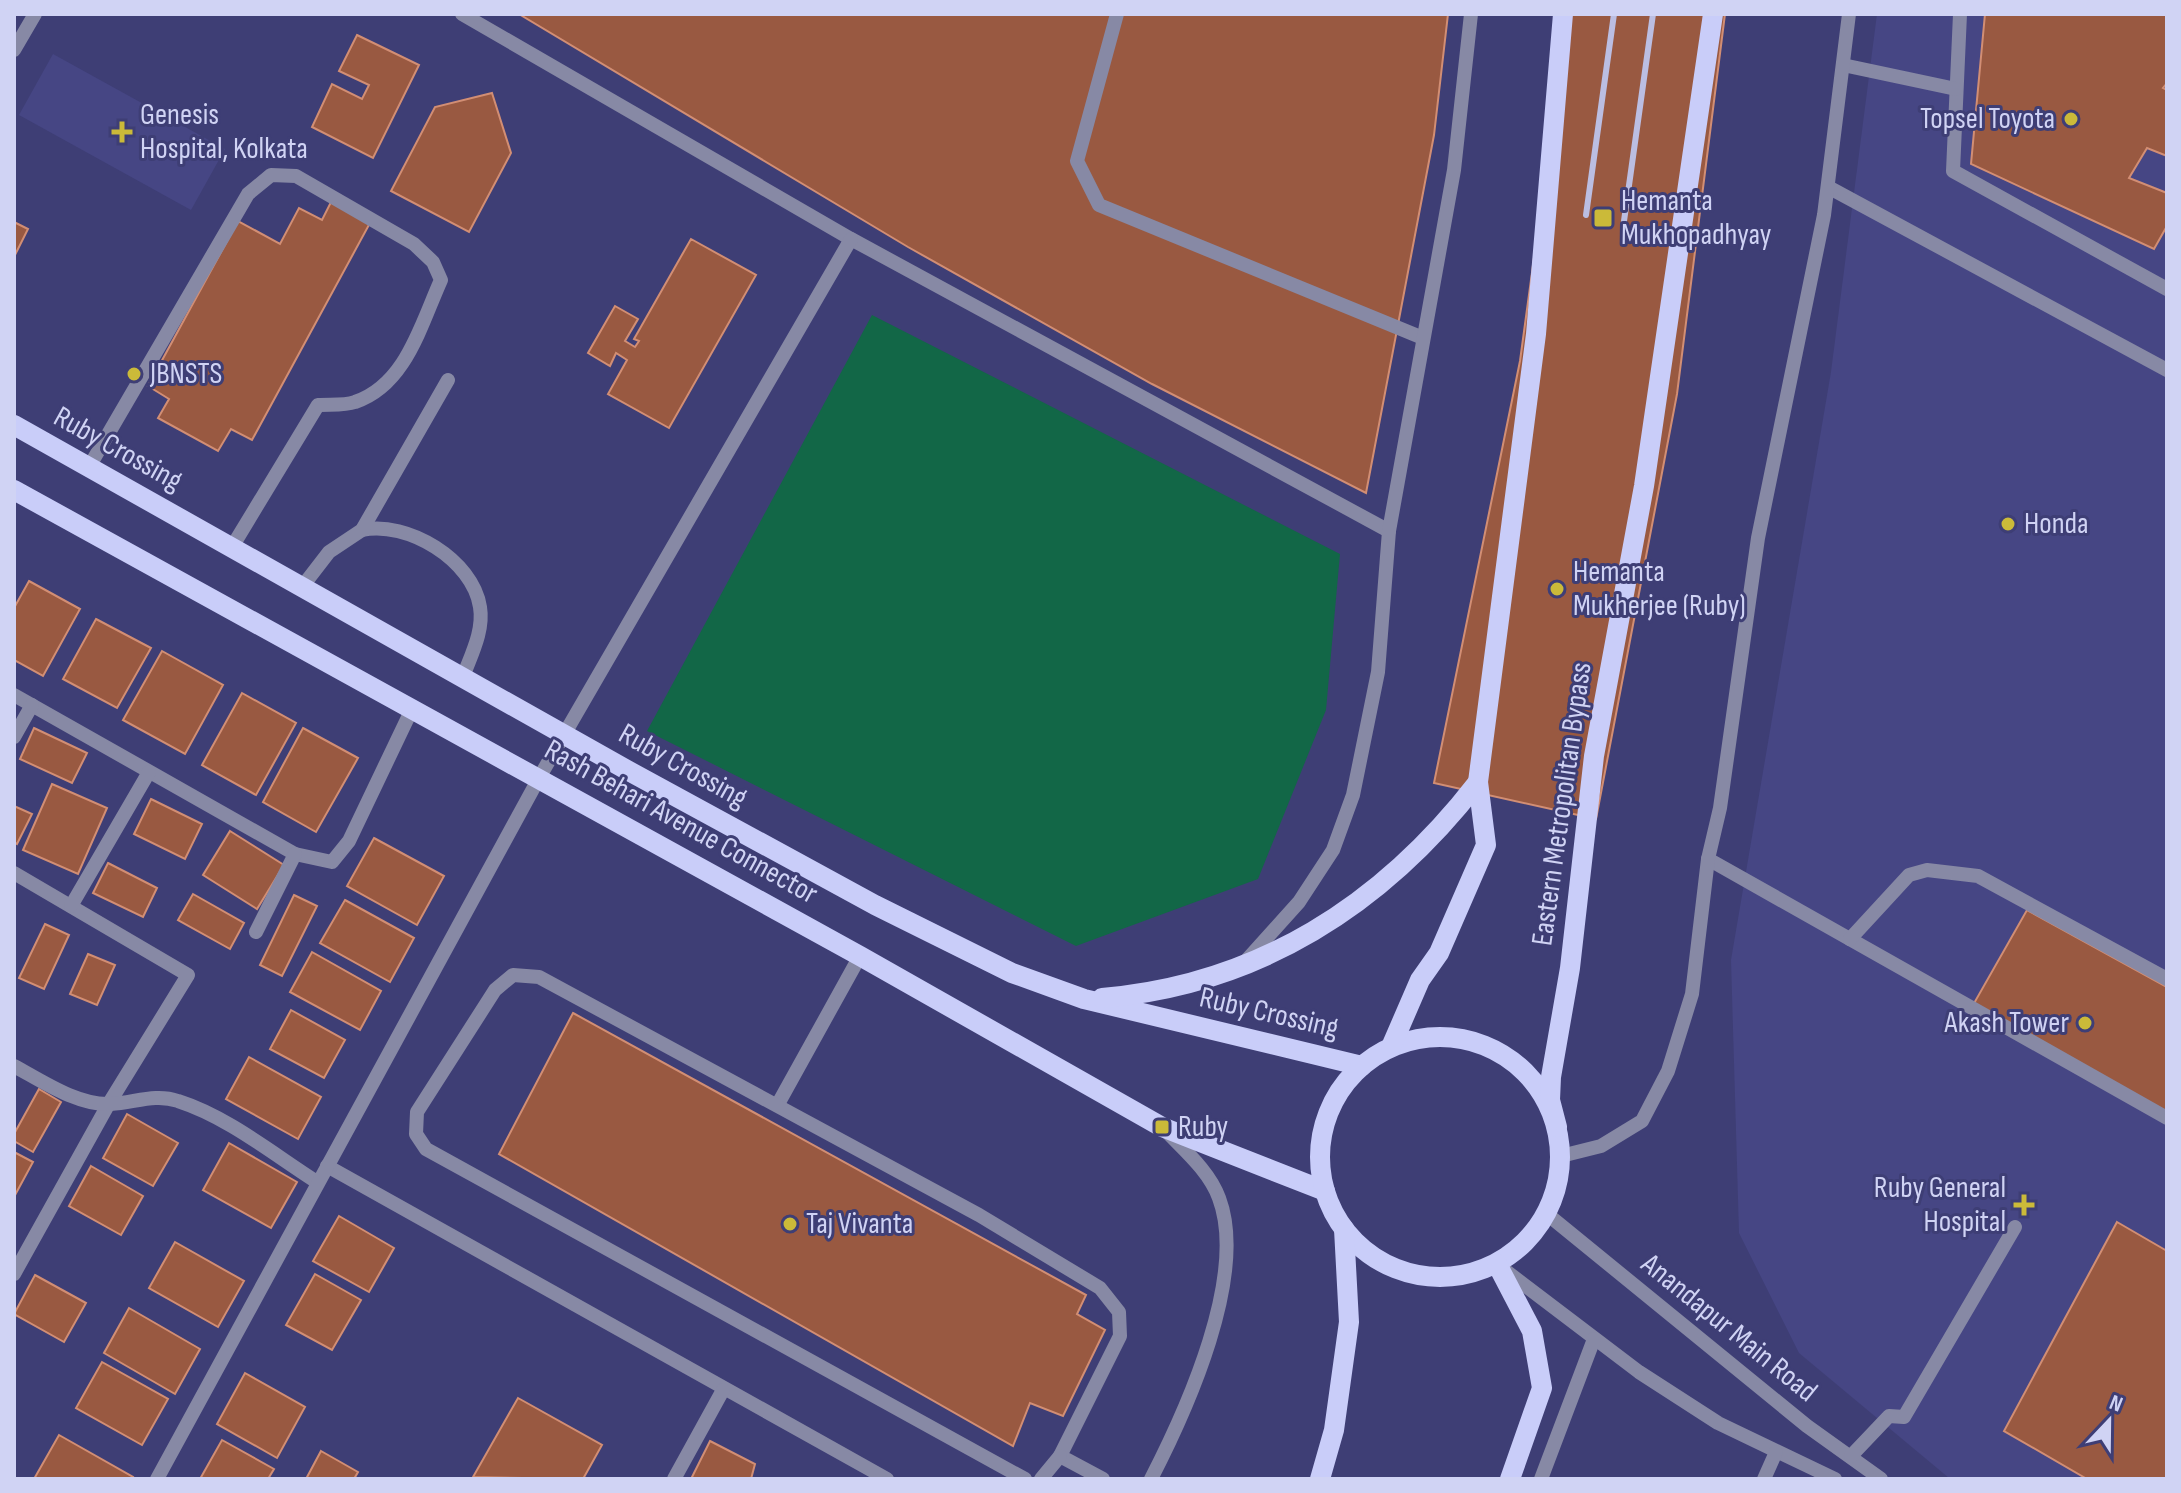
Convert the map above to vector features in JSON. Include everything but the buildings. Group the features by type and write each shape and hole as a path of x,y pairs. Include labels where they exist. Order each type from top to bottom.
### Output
{"main road":[{"path":"1391,1047 1420,980 1439,953 1486,845 1478,782 1536,334 1563,14"},
{"name":"Eastern Metropolitan Bypass","path":"1557,1127 1550,1100 1551,1077 1570,968 1594,756 1644,486 1713,14"},
{"name":"Ruby Crossing","path":"14,425 875,905 1012,973 1084,999 1362,1066"},
{"name":"Rash Behari Avenue Connector","path":"14,490 860,956 1162,1127 1325,1191"},
{"path":"1084,999 1153,993 1240,969 1286,948 1369,894 1443,827 1478,782"},
{"name":"Ruby Crossing","path":"1424,1038 1459,1039 1492,1049 1521,1068 1536,1086 1557,1127 1561,1156 1558,1186 1547,1214 1529,1239 1497,1264 1449,1277 1419,1276 1391,1266 1365,1251 1344,1229 1325,1191 1319,1157 1325,1123 1339,1092 1362,1066 1391,1047 1424,1038"},
{"path":"1320,1479 1334,1430 1349,1322 1344,1229"},
{"path":"1497,1264 1532,1331 1542,1388 1510,1479"}],"street":[{"path":"14,50 35,14"},
{"path":"462,14 851,239 1389,531"},
{"path":"1117,14 1077,161 1099,205 1423,338"},
{"path":"1240,969 1307,889 1333,850 1353,795 1378,672 1389,531 1454,170 1471,14"},
{"path":"1561,1156 1601,1146 1642,1121 1668,1071 1692,994 1708,859 1720,808 1758,538 1828,187 1849,14"},
{"path":"1960,14 1953,171 2167,289"},
{"path":"1843,65 1956,89"},
{"path":"89,467 248,194 271,175 296,176 414,244 433,262 441,280 406,358 385,385 354,403 318,405 232,547"},
{"path":"1828,187 2167,370"},
{"path":"157,1479 539,778 851,239"},
{"path":"362,530 448,380"},
{"path":"302,587 329,552 362,530 375,527 400,532 435,548 453,560 477,590 481,618 463,677"},
{"path":"14,695 295,854 332,862 349,841 412,709"},
{"path":"14,737 32,705"},
{"path":"71,906 149,772"},
{"path":"256,932 295,854"},
{"path":"1708,859 2167,1118"},
{"path":"1850,939 1909,875 1927,870 1964,874 1978,876 2167,979"},
{"path":"14,873 188,975 20,1250 14,1274"},
{"path":"778,1104 860,956"},
{"path":"1025,1479 426,1149 416,1134 417,1112 495,990 513,975 539,977 778,1104 1062,1262 1100,1288 1119,1312 1120,1336 1060,1456 1041,1479"},
{"path":"14,1066 79,1098 108,1105 147,1097 176,1100 220,1120 317,1182"},
{"path":"1151,1479 1173,1436 1217,1314 1228,1264 1227,1231 1219,1197 1203,1169 1162,1127"},
{"path":"327,1166 887,1479"},
{"name":"Anandapur Main Road","path":"1547,1214 1807,1426 1881,1479"},
{"path":"1851,1456 1889,1416 1904,1417 2015,1227"},
{"path":"1497,1264 1594,1339 1718,1423 1835,1479"},
{"path":"1541,1479 1594,1339"},
{"path":"674,1479 723,1390"},
{"path":"1764,1479 1776,1452"},
{"path":"1060,1456 1103,1479"}],"shaded area":[{"path":"1877,14 2167,14 2167,1479 1949,1478 1799,1353 1739,1233 1731,960 1831,372"},
{"name":"Genesis Hospital, Kolkata","path":"53,54 225,149 191,210 19,115"}],"green space":[{"path":"872,315 1340,554 1326,710 1258,879 1076,946 647,731"}],"railway":[{"path":"1586,215 1614,14"},
{"path":"1624,221 1653,14"}],"place":[{"name":"Topsel Toyota","path":"2071,119"},
{"name":"Genesis Hospital, Kolkata","path":"122,132"},
{"name":"Hemanta Mukhopadhyay","path":"1603,218"},
{"name":"JBNSTS","path":"134,374"},
{"name":"Honda","path":"2008,524"},
{"name":"Hemanta Mukherjee (Ruby)","path":"1557,589"},
{"name":"Akash Tower","path":"2085,1023"},
{"name":"Ruby","path":"1162,1127"},
{"name":"Ruby General Hospital","path":"2024,1205"},
{"name":"Taj Vivanta","path":"790,1224"}]}
